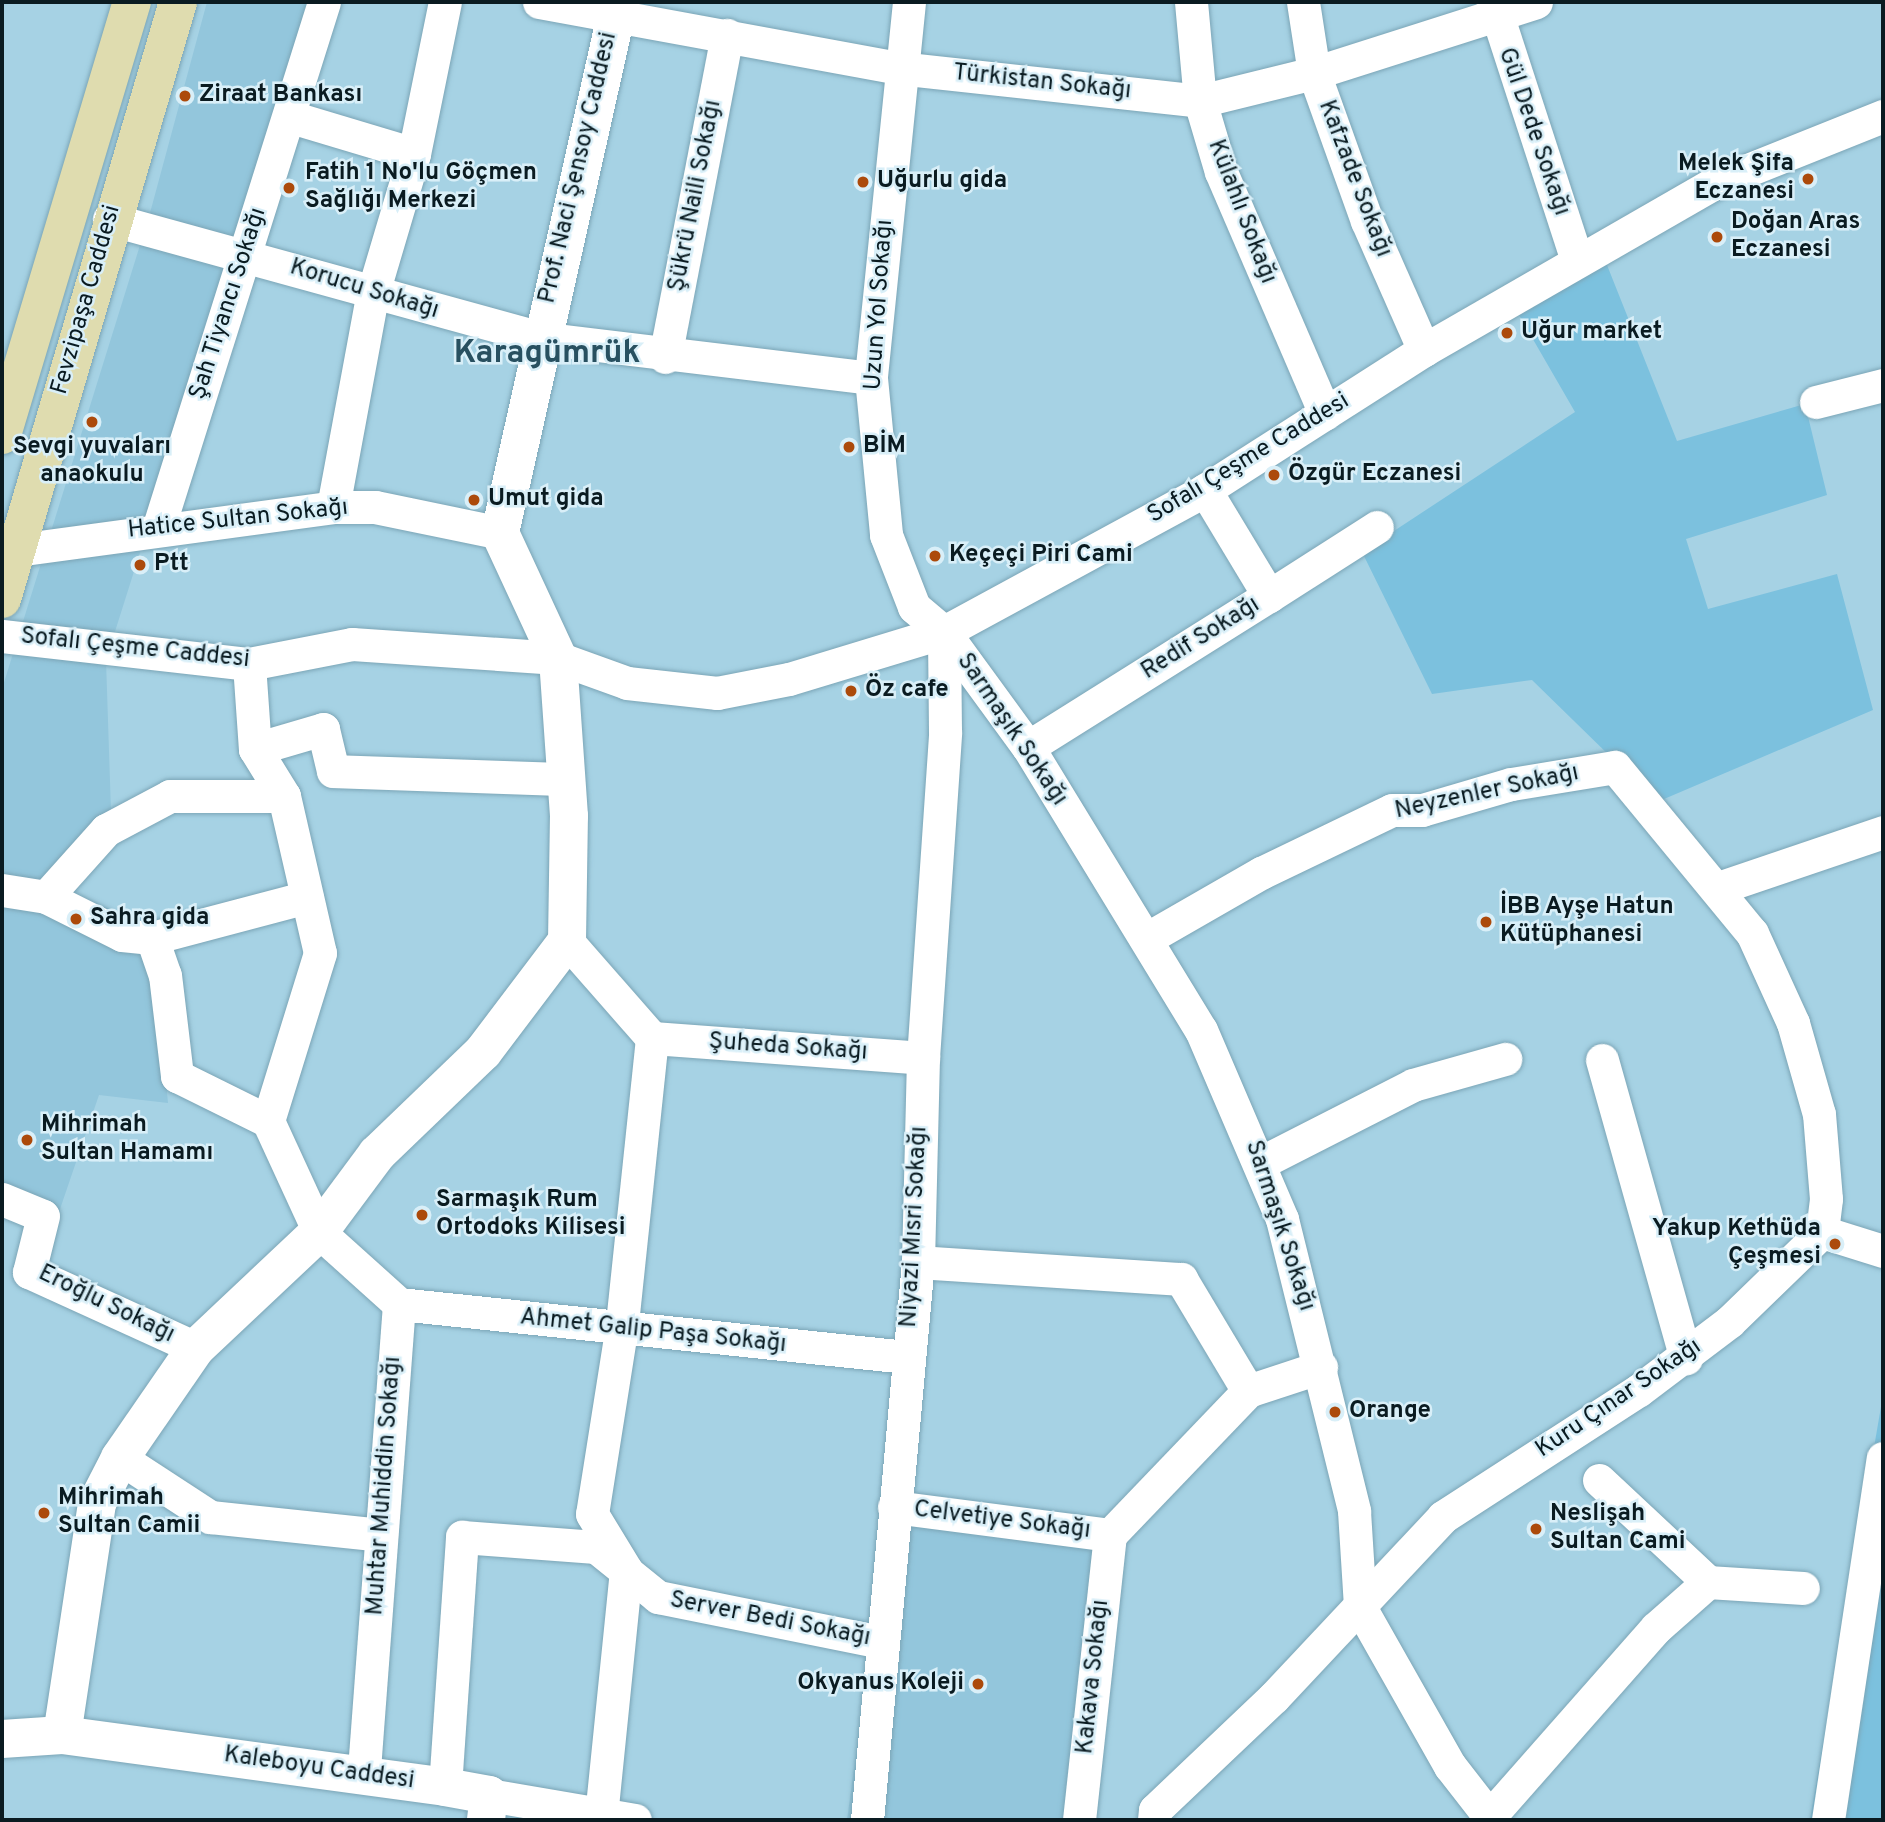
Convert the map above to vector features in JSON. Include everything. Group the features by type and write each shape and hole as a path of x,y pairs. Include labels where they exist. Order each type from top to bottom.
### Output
{"main road":[{"name":"Fevzipaşa Caddesi","path":"2,435 132,2"},
{"name":"Fevzipaşa Caddesi","path":"2,599 109,219 178,2"}],"street":[{"name":"Şah Tiyancı Sokağı","path":"159,526 244,252 291,117 324,2"},
{"path":"333,507 372,296 414,154 445,2"},
{"name":"Türkistan Sokağı","path":"539,2 617,10 727,35 898,68 1200,101 1314,73 1494,10 1536,2"},
{"name":"Uzun Yol Sokağı","path":"909,2 898,68 871,378 886,535 914,607 944,632"},
{"name":"Külahlı Sokağı","path":"1191,2 1200,101 1221,172 1325,414"},
{"name":"Kafzade Sokağı","path":"1303,2 1314,73 1367,221 1424,350"},
{"name":"Prof. Naci Şensoy Caddesi","path":"500,533 540,338 617,10"},
{"name":"Gül Dede Sokağı","path":"1494,10 1577,260"},
{"name":"Şükrü Naili Sokağı","path":"664,357 727,35"},
{"name":"Sofalı Çeşme Caddesi","path":"2,636 249,664 352,645 558,658 627,683 717,693 944,632 1205,490 1424,350 1713,184 1883,116"},
{"path":"291,117 414,154"},
{"name":"Korucu Sokağı","path":"109,219 244,252 372,296 540,338 664,357 871,378"},
{"path":"1816,402 1883,385"},
{"name":"Redif Sokağı","path":"1028,747 1269,596 1205,490"},
{"name":"Hatice Sultan Sokağı","path":"17,550 159,526 333,507 375,507 500,533"},
{"path":"1269,596 1377,527"},
{"path":"62,1735 97,1503 120,1458 196,1348 319,1232 377,1154 483,1052 567,941 566,779 558,658 500,533"},
{"name":"Sarmaşık Sokağı","path":"944,632 1028,747 1201,1030 1262,1162 1321,1367 1354,1511 1360,1607 1450,1766 1491,1817"},
{"name":"Niyazi Mısri Sokağı","path":"867,1820 907,1357 918,1262 923,1058 945,732 944,632"},
{"path":"249,664 255,749 284,796 320,953 268,1121"},
{"path":"255,749 323,729 333,771 566,779"},
{"name":"Neyzenler Sokağı","path":"1146,939 1261,873 1392,810 1422,810 1511,784 1615,767 1718,888"},
{"path":"46,897 106,830 170,796 284,796"},
{"path":"1883,832 1718,888 1752,933 1793,1023 1819,1114 1822,1232 1883,1251"},
{"path":"2,890 46,897 122,935 152,938 307,897"},
{"path":"152,938 167,987 177,1076 268,1121 319,1232 399,1304"},
{"path":"567,941 652,1038 621,1331 592,1514 626,1570 601,1816"},
{"name":"Şuheda Sokağı","path":"652,1038 923,1058"},
{"path":"1262,1162 1413,1086 1505,1059"},
{"path":"1602,1060 1686,1358"},
{"name":"Eroğlu Sokağı","path":"2,1199 43,1216 29,1272 196,1348"},
{"name":"Kuru Çınar Sokağı","path":"1154,1820 1155,1810 1360,1607 1443,1517 1686,1358 1822,1232"},
{"path":"918,1262 1181,1279 1248,1391"},
{"name":"Ahmet Galip Paşa Sokağı","path":"399,1304 621,1331 907,1357"},
{"name":"Muhtar Muhiddin Sokağı","path":"364,1774 399,1304"},
{"path":"1110,1535 1248,1391 1321,1367"},
{"path":"120,1458 210,1517 381,1535"},
{"path":"1828,1820 1883,1458"},
{"path":"1599,1480 1708,1582 1803,1588"},
{"name":"Celvetiye Sokağı","path":"894,1507 1110,1535"},
{"name":"Kakava Sokağı","path":"1079,1820 1110,1535"},
{"name":"Server Bedi Sokağı","path":"445,1787 462,1537 596,1547 658,1597 882,1642"},
{"path":"1491,1817 1656,1628 1708,1582"},
{"name":"Kaleboyu Caddesi","path":"2,1739 62,1735 445,1787 487,1808 635,1820"}],"shaded area":[{"path":"207,2 314,2 106,660 112,842 64,894 151,922 168,1103 99,1095 59,1212 2,1188 2,689 150,213"},
{"path":"1605,260 1677,441 1805,404 1827,495 1686,539 1708,609 1837,574 1873,710 1657,802 1532,680 1432,694 1362,552 1575,412 1519,315"},
{"path":"1883,1395 1883,1820 1810,1820"},
{"name":"Okyanus Koleji","path":"889,1511 1098,1548 1083,1820 847,1820"}],"place":[{"name":"Ziraat Bankası","path":"185,96"},
{"name":"Melek Şifa Eczanesi","path":"1808,179"},
{"name":"Uğurlu gida","path":"863,182"},
{"name":"Fatih 1 No'lu Göçmen Sağlığı Merkezi","path":"289,188"},
{"name":"Doğan Aras Eczanesi","path":"1717,237"},
{"name":"Uğur market","path":"1507,333"},
{"name":"Sevgi yuvaları anaokulu","path":"92,422"},
{"name":"BİM","path":"849,447"},
{"name":"Özgür Eczanesi","path":"1274,475"},
{"name":"Umut gida","path":"474,500"},
{"name":"Keçeçi Piri Cami","path":"935,556"},
{"name":"Ptt","path":"140,565"},
{"name":"Öz cafe","path":"851,691"},
{"name":"Sahra gida","path":"76,919"},
{"name":"İBB Ayşe Hatun Kütüphanesi","path":"1486,922"},
{"name":"Mihrimah Sultan Hamamı","path":"27,1140"},
{"name":"Sarmaşık Rum Ortodoks Kilisesi","path":"422,1215"},
{"name":"Yakup Kethüda Çeşmesi","path":"1835,1244"},
{"name":"Orange","path":"1335,1412"},
{"name":"Mihrimah Sultan Camii","path":"44,1513"},
{"name":"Neslişah Sultan Cami","path":"1536,1529"},
{"name":"Okyanus Koleji","path":"978,1684"}],"district":[{"name":"Karagümrük","path":"547,354"}]}
